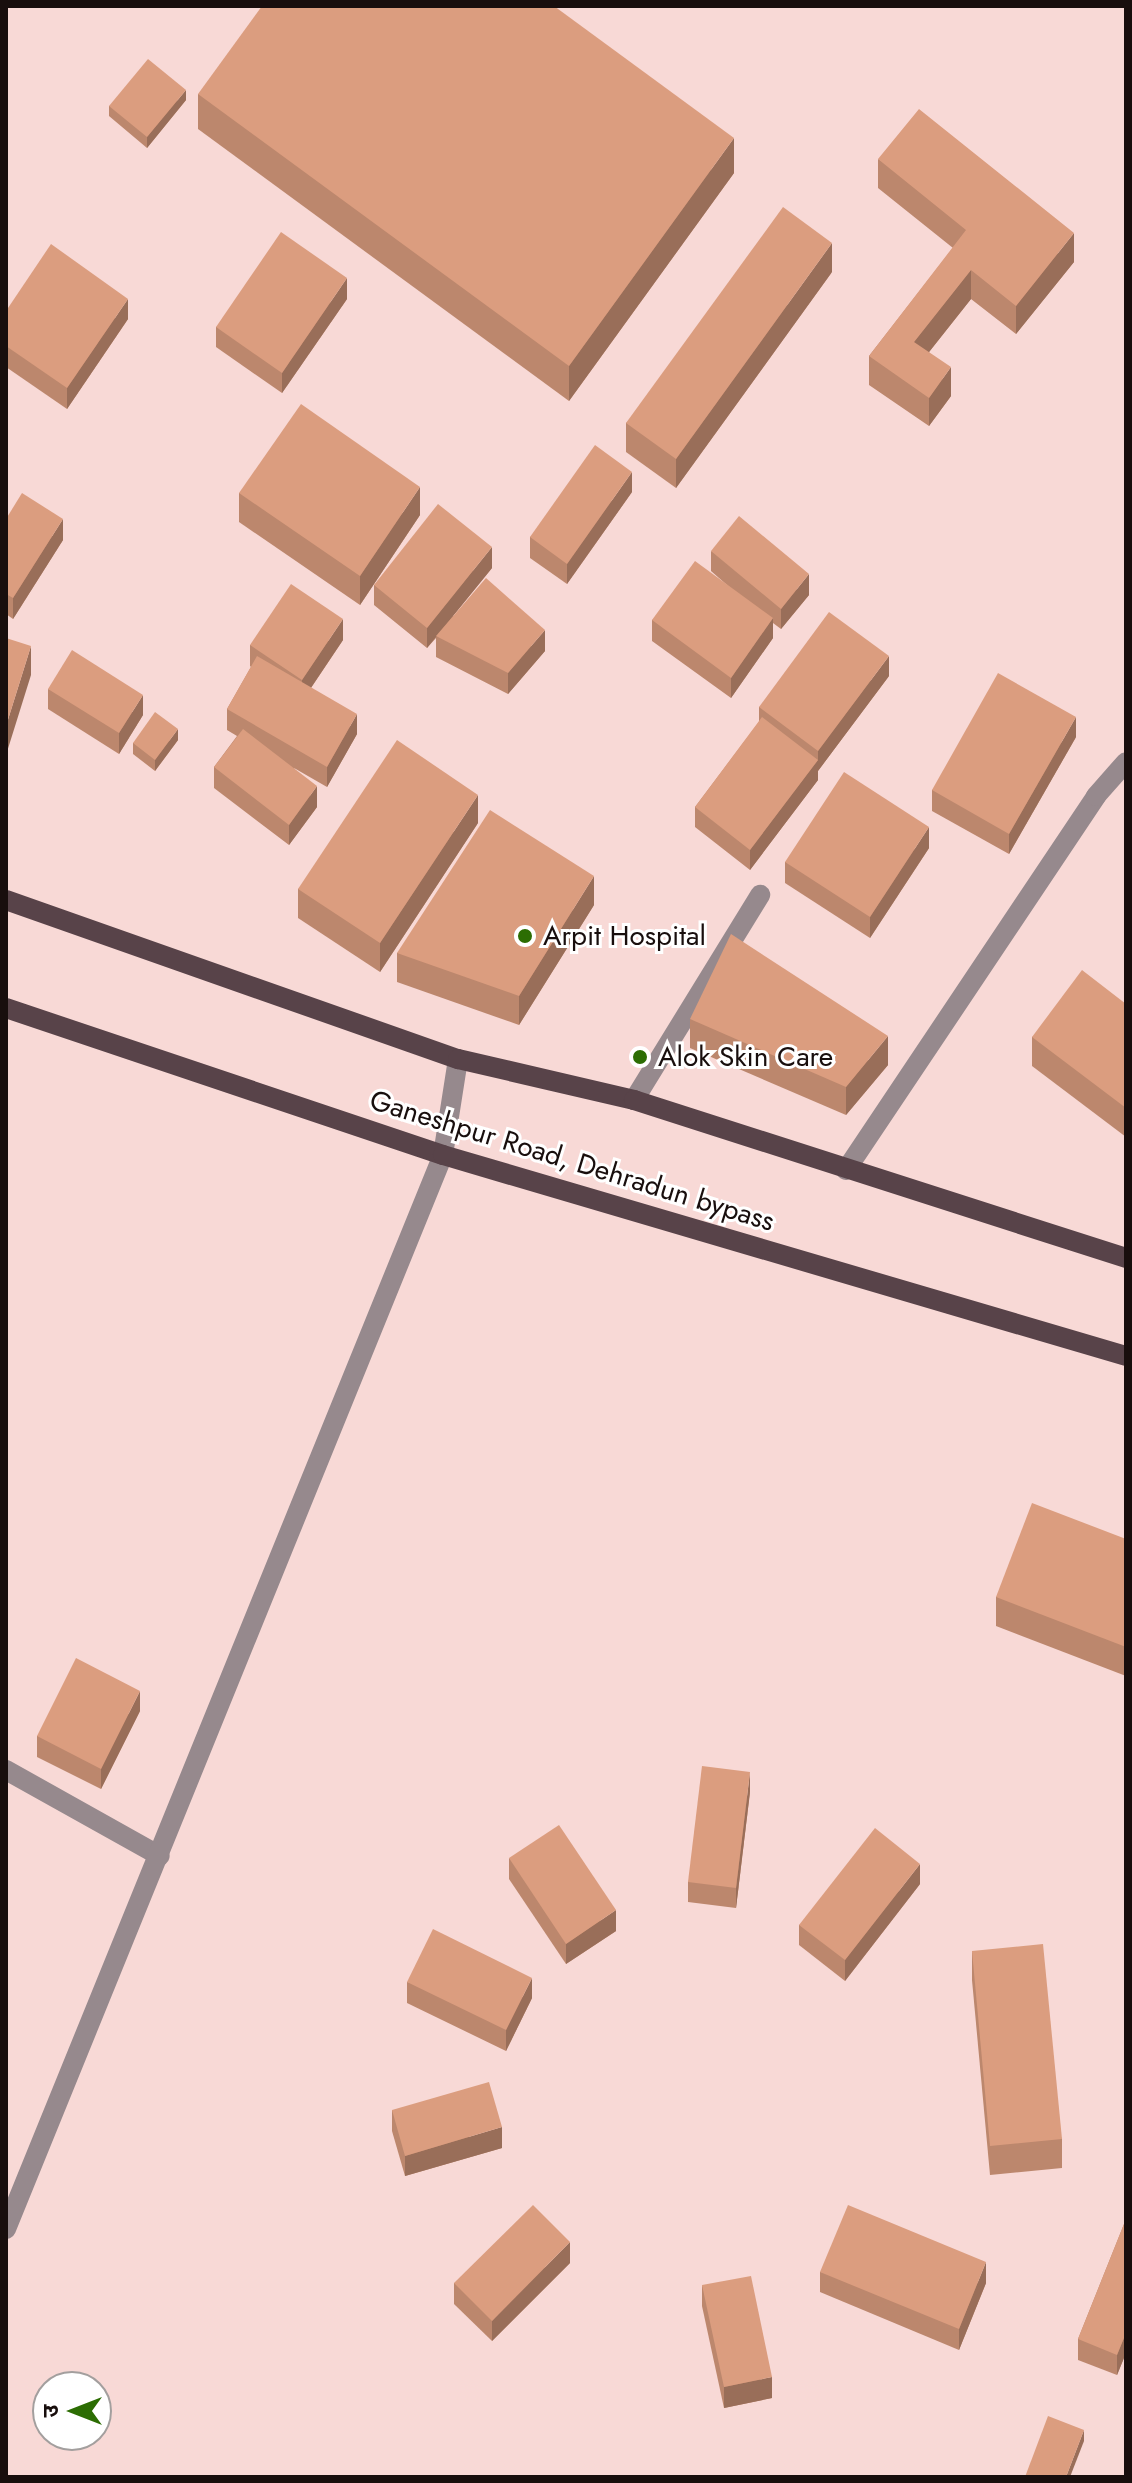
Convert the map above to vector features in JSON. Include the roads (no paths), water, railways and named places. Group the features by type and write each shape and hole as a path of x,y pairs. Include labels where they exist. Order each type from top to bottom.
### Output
{"main road":[{"path":"6,900 458,1059 634,1100 1126,1258"},
{"name":"Ganeshpur Road, Dehradun bypass","path":"6,1008 443,1155 1126,1356"}],"street":[{"path":"846,1170 1096,796 1126,762"},
{"path":"634,1100 760,895"},
{"path":"6,2229 443,1155 458,1059"},
{"path":"6,1770 160,1856"}],"place":[{"name":"Arpit Hospital","path":"525,936"},
{"name":"Alok Skin Care","path":"640,1057"}]}
